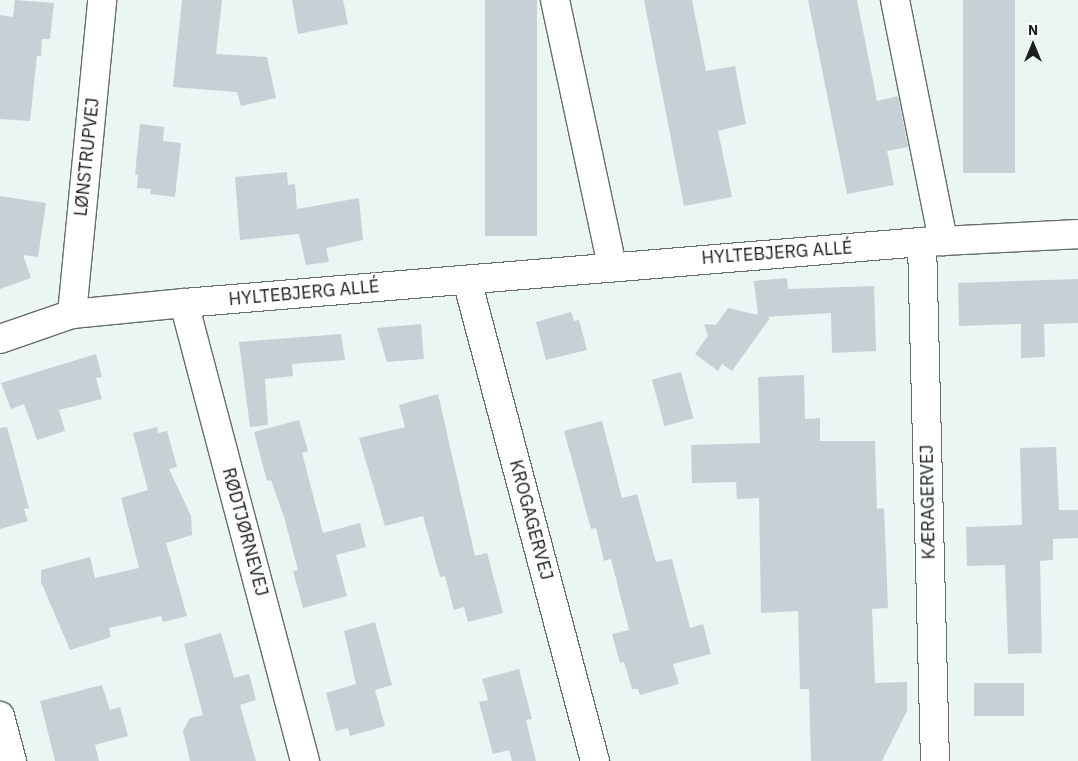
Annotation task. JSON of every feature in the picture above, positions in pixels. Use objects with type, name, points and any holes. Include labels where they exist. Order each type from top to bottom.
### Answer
[{"type":"street","name":"LØNSTRUPVEJ","points":[[72,314],[102,0]]},
{"type":"street","points":[[555,0],[612,266]]},
{"type":"street","points":[[895,0],[933,242]]},
{"type":"street","name":"HYLTEBJERG ALLÉ","points":[[0,339],[72,314],[184,303],[612,266],[933,242],[1078,234]]},
{"type":"street","name":"KÆRAGERVEJ","points":[[933,242],[934,761]]},
{"type":"street","name":"KROGAGERVEJ","points":[[467,280],[595,761]]},
{"type":"street","name":"RØDTJØRNEVEJ","points":[[184,303],[305,761]]},
{"type":"street","points":[[0,716],[12,761]]},
{"type":"building","points":[[15,0],[54,3],[50,39],[42,39],[41,56],[37,56],[30,121],[0,119],[0,15],[13,17]]},
{"type":"building","points":[[182,0],[222,0],[216,54],[267,57],[276,98],[241,106],[237,92],[173,87]]},
{"type":"building","points":[[292,0],[343,0],[348,24],[298,34]]},
{"type":"building","points":[[485,0],[537,0],[537,236],[485,236]]},
{"type":"building","points":[[644,0],[692,0],[706,71],[735,66],[746,124],[718,131],[732,197],[684,206]]},
{"type":"building","points":[[808,0],[857,0],[877,101],[898,96],[908,147],[887,151],[894,185],[847,194]]},
{"type":"building","points":[[963,0],[1015,0],[1015,173],[963,173]]},
{"type":"building","points":[[140,124],[164,127],[163,141],[181,143],[175,197],[150,194],[151,189],[137,188],[138,175],[135,175]]},
{"type":"building","points":[[287,172],[288,185],[295,184],[297,209],[359,198],[363,240],[326,248],[329,262],[306,265],[299,234],[240,240],[235,177]]},
{"type":"building","points":[[0,196],[46,203],[38,257],[23,255],[31,278],[0,289]]},
{"type":"building","points":[[787,278],[788,289],[874,286],[876,351],[832,353],[831,313],[766,317],[770,318],[732,371],[722,364],[718,371],[695,354],[708,336],[704,324],[716,325],[728,308],[758,315],[754,281]]},
{"type":"building","points":[[1078,279],[1078,323],[1044,324],[1045,357],[1021,358],[1021,324],[959,326],[958,283]]},
{"type":"building","points":[[571,312],[574,321],[579,320],[587,350],[546,360],[536,322]]},
{"type":"building","points":[[421,324],[424,359],[387,362],[377,328]]},
{"type":"building","points":[[341,334],[345,360],[292,364],[293,376],[265,379],[268,425],[250,427],[239,342]]},
{"type":"building","points":[[96,354],[102,377],[96,378],[102,399],[59,410],[65,431],[37,440],[24,404],[11,409],[1,383]]},
{"type":"building","points":[[681,372],[693,418],[664,426],[652,380]]},
{"type":"building","points":[[804,375],[805,419],[820,418],[820,441],[875,441],[877,509],[884,508],[888,608],[872,609],[875,683],[907,682],[907,711],[882,761],[811,761],[809,689],[800,689],[798,611],[761,613],[759,498],[737,499],[736,482],[692,483],[691,445],[760,443],[758,377]]},
{"type":"building","points":[[438,394],[475,556],[487,553],[503,613],[468,622],[464,607],[454,610],[445,576],[440,577],[423,516],[385,526],[359,438],[405,427],[399,405]]},
{"type":"building","points":[[299,420],[308,451],[302,453],[323,533],[360,523],[366,547],[336,555],[347,596],[303,608],[293,571],[298,570],[284,517],[271,480],[267,481],[254,432]]},
{"type":"building","points":[[602,421],[622,498],[637,494],[656,562],[672,559],[690,628],[703,624],[711,654],[673,664],[679,684],[640,695],[638,689],[632,689],[624,662],[620,663],[612,634],[629,630],[611,559],[604,561],[596,528],[591,529],[564,431]]},
{"type":"building","points":[[7,427],[29,508],[24,509],[28,521],[0,529],[0,428]]},
{"type":"building","points":[[157,427],[158,433],[167,431],[177,467],[169,469],[191,516],[192,535],[166,543],[187,616],[163,622],[161,616],[109,628],[111,637],[70,650],[41,582],[41,570],[90,557],[95,578],[139,568],[121,498],[148,490],[133,433]]},
{"type":"building","points":[[1056,447],[1059,510],[1078,510],[1078,538],[1053,539],[1053,560],[1040,561],[1042,653],[1008,654],[1005,565],[967,566],[966,527],[1022,525],[1020,448]]},
{"type":"building","points":[[375,622],[392,685],[375,690],[385,726],[350,736],[348,728],[336,731],[326,693],[356,684],[344,631]]},
{"type":"building","points":[[221,633],[234,678],[249,674],[256,700],[240,705],[256,761],[190,761],[183,731],[190,718],[203,715],[184,644]]},
{"type":"building","points":[[519,669],[532,719],[526,720],[536,761],[512,761],[509,750],[493,754],[479,702],[488,700],[482,679]]},
{"type":"building","points":[[974,683],[1024,683],[1024,716],[974,716]]},
{"type":"building","points":[[102,685],[110,710],[120,707],[128,736],[95,745],[99,761],[55,761],[40,701]]}]
